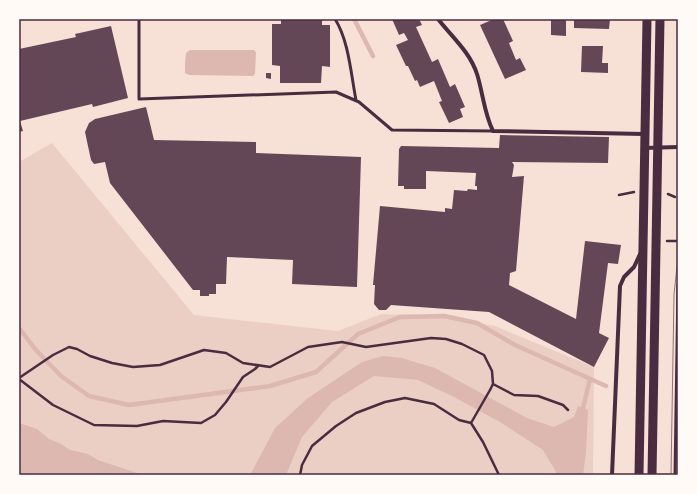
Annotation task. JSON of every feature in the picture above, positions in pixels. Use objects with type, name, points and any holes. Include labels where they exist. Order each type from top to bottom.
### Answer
[{"type":"main road","points":[[639,475],[647,19]]},
{"type":"main road","points":[[652,475],[660,19]]},
{"type":"street","points":[[438,19],[464,49],[477,74],[487,120],[493,131],[645,134]]},
{"type":"street","points":[[644,148],[678,148]]},
{"type":"street","points":[[612,475],[620,286],[624,277],[634,267],[643,247]]},
{"type":"lane","points":[[139,19],[140,99],[336,92],[359,102],[392,130],[493,131]]},
{"type":"lane","points":[[335,19],[339,24],[345,41],[356,100]]},
{"type":"lane","points":[[645,134],[659,134]]},
{"type":"lane","points":[[675,475],[678,285]]},
{"type":"path","points":[[258,365],[255,370],[243,377],[215,415],[201,422],[163,421],[137,426],[94,426],[52,405],[19,378],[69,347],[112,363],[133,367],[160,365],[204,350],[226,354],[243,363],[258,365],[270,367],[308,347],[342,342],[366,347],[431,338],[462,344],[484,355],[492,371],[492,384],[490,390],[471,423]]},
{"type":"path","points":[[492,384],[514,395],[538,396],[563,405],[568,410]]},
{"type":"path","points":[[300,475],[302,465],[312,446],[336,426],[356,413],[384,402],[405,398],[434,404],[459,420],[471,423],[499,475]]},
{"type":"shaded area","points":[[190,50],[254,50],[256,52],[255,74],[253,76],[189,75],[185,73],[185,64],[186,53]]},
{"type":"shaded area","points":[[52,143],[194,315],[338,331],[381,314],[441,316],[495,326],[594,367],[593,475],[19,475],[19,162]]},
{"type":"shaded area","points":[[383,356],[402,358],[435,368],[527,418],[554,427],[574,417],[578,406],[588,410],[586,452],[583,475],[556,475],[556,472],[543,450],[500,422],[454,397],[418,380],[374,376],[332,402],[302,437],[286,475],[250,475],[275,428],[308,398],[362,362]]},
{"type":"shaded area","points":[[19,423],[37,429],[49,439],[70,450],[88,454],[98,460],[143,475],[19,475]]},
{"type":"building","points":[[281,19],[322,19],[322,25],[330,25],[330,67],[322,66],[321,83],[280,83],[280,66],[272,65],[272,24],[281,24]]},
{"type":"building","points":[[392,19],[419,19],[422,25],[416,27],[432,62],[438,59],[450,87],[455,84],[465,107],[460,109],[463,117],[449,123],[439,102],[442,101],[434,81],[420,87],[417,80],[415,81],[396,45],[408,40],[404,33],[399,35]]},
{"type":"building","points":[[494,19],[503,19],[513,41],[509,43],[516,60],[520,58],[526,70],[505,79],[480,25]]},
{"type":"building","points":[[551,19],[566,20],[566,36],[551,35]]},
{"type":"building","points":[[574,19],[610,19],[609,29],[574,28]]},
{"type":"building","points":[[111,26],[128,98],[93,107],[92,104],[20,121],[23,131],[19,132],[19,49],[76,37],[75,34]]},
{"type":"building","points":[[582,46],[603,46],[602,63],[608,63],[608,73],[581,72]]},
{"type":"building","points":[[266,73],[271,73],[271,79],[266,78]]},
{"type":"building","points":[[146,107],[154,140],[256,142],[256,153],[361,157],[357,287],[292,284],[293,260],[227,257],[226,284],[216,284],[216,294],[200,296],[200,290],[193,290],[110,183],[105,162],[94,164],[91,160],[85,132],[89,123],[95,119]]},
{"type":"building","points":[[500,135],[609,137],[608,163],[512,162],[514,165],[512,177],[524,176],[516,271],[510,273],[509,285],[576,319],[585,241],[621,245],[618,264],[608,263],[599,333],[609,338],[594,367],[489,312],[391,305],[386,310],[379,310],[374,304],[375,285],[373,285],[380,206],[445,212],[445,208],[452,209],[454,190],[477,190],[477,186],[475,186],[476,173],[426,171],[426,189],[404,189],[404,186],[398,186],[399,149],[401,146],[499,148]]},
{"type":"waterway","points":[[354,19],[373,56]]},
{"type":"waterway","points":[[19,328],[35,349],[61,376],[89,396],[129,405],[270,386],[316,372],[358,334],[400,317],[444,316],[477,323],[515,345],[606,386]]},
{"type":"waterway","points":[[583,408],[590,379]]},
{"type":"tram line","points":[[671,475],[674,294],[678,258]]}]
